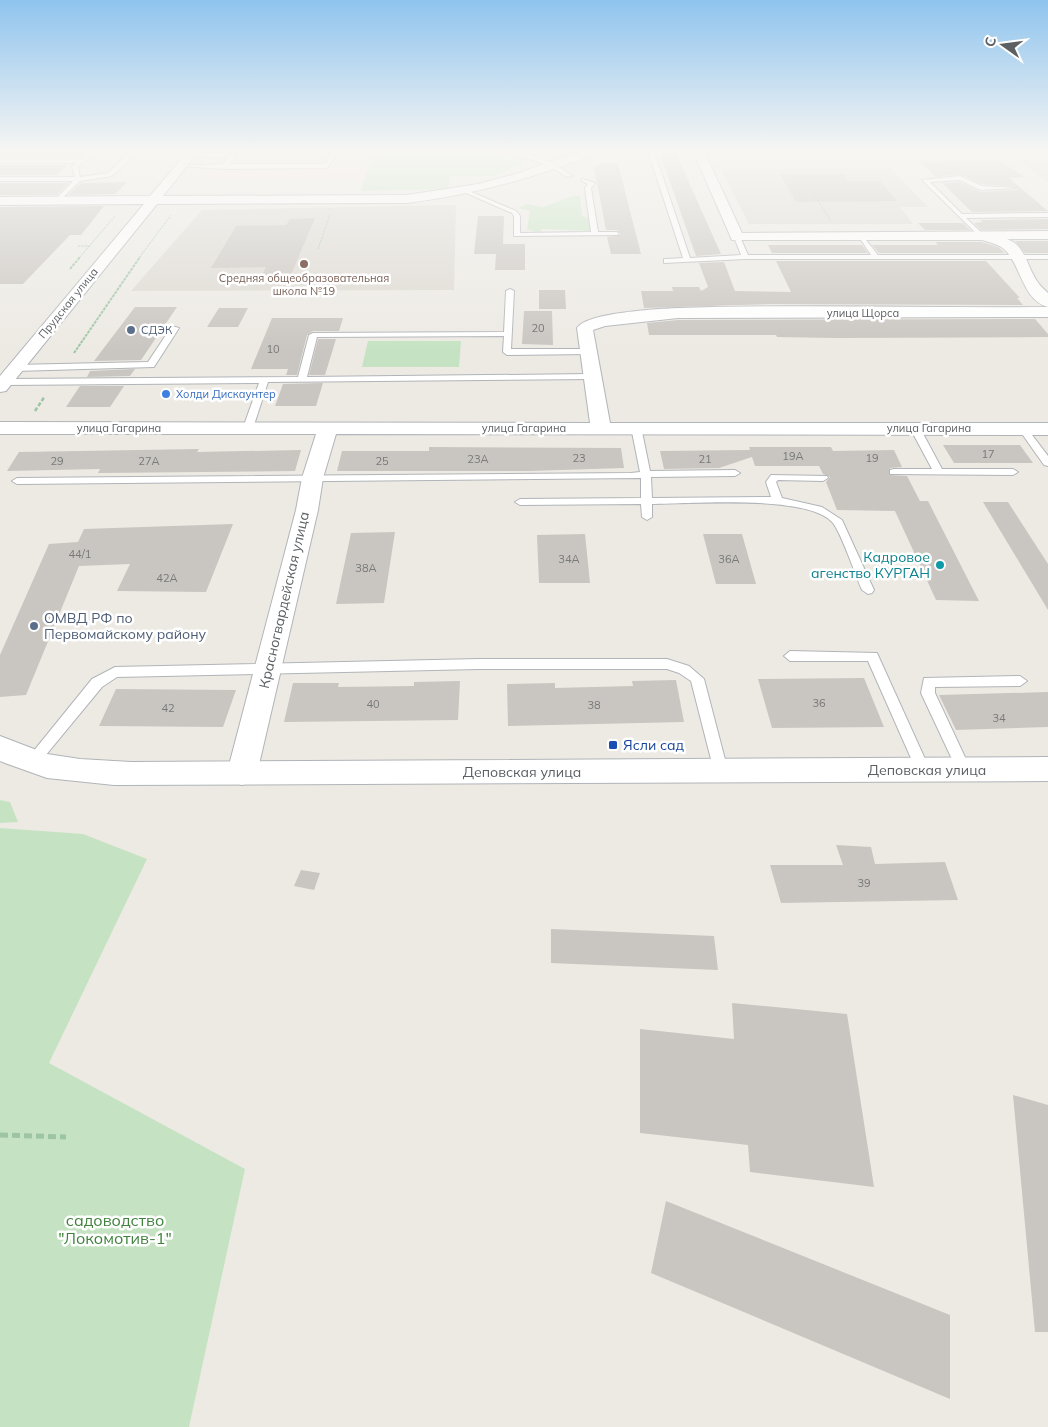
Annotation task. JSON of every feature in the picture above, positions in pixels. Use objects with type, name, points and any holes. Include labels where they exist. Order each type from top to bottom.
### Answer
[{"type":"street","name":"Прудская улица","points":[[2,385],[138,218]]},
{"type":"street","points":[[728,218],[737,237],[1048,235]]},
{"type":"street","points":[[982,236],[1007,244],[1019,257],[1030,283],[1048,302]]},
{"type":"street","name":"улица Щорса","points":[[587,352],[586,328],[602,322],[678,313],[1048,312]]},
{"type":"street","points":[[587,352],[601,428]]},
{"type":"street","name":"Красногвардейская улица","points":[[242,773],[307,510],[311,479],[320,460],[328,427]]},
{"type":"street","name":"улица Гагарина","points":[[0,428],[1048,429]]},
{"type":"street","name":"Деповская улица","points":[[0,747],[31,763],[84,772],[1048,769]]},
{"type":"lane","points":[[517,218],[516,235],[617,234]]},
{"type":"lane","points":[[593,218],[595,234]]},
{"type":"lane","points":[[673,218],[687,260]]},
{"type":"lane","points":[[962,218],[982,236]]},
{"type":"lane","points":[[862,236],[876,257]]},
{"type":"lane","points":[[737,237],[746,257]]},
{"type":"lane","points":[[667,261],[746,257],[1048,257]]},
{"type":"lane","points":[[510,292],[507,352],[587,352]]},
{"type":"lane","points":[[15,368],[151,365],[175,328]]},
{"type":"lane","points":[[302,378],[313,335],[508,334]]},
{"type":"lane","points":[[2,385],[302,378],[591,377]]},
{"type":"lane","points":[[248,428],[264,380]]},
{"type":"lane","points":[[636,428],[646,474],[647,517]]},
{"type":"lane","points":[[915,428],[938,472]]},
{"type":"lane","points":[[1023,429],[1048,463]]},
{"type":"lane","points":[[894,472],[1013,472]]},
{"type":"lane","points":[[17,481],[631,476],[646,474],[735,473]]},
{"type":"lane","points":[[778,500],[771,482],[775,478],[823,478]]},
{"type":"lane","points":[[520,502],[778,500],[806,505],[832,515],[838,522],[868,590]]},
{"type":"lane","points":[[790,656],[872,656],[923,770]]},
{"type":"lane","points":[[31,763],[97,683],[116,672],[479,664],[667,664],[684,669],[698,679],[721,771]]},
{"type":"lane","points":[[964,770],[928,693],[929,682],[1020,681]]},
{"type":"path","points":[[829,218],[842,237]]},
{"type":"path","points":[[0,1135],[66,1137]]},
{"type":"shaded area","name":"Средняя общеобразовательная школа №19","points":[[195,218],[456,218],[454,290],[131,291]]},
{"type":"shaded area","points":[[746,218],[908,218],[913,224],[749,224]]},
{"type":"green space","points":[[529,218],[588,218],[590,218],[591,231],[542,229],[539,233],[527,229]]},
{"type":"green space","points":[[368,341],[461,341],[459,367],[362,367]]},
{"type":"green space","points":[[0,800],[10,802],[18,822],[0,823]]},
{"type":"green space","name":"садоводство \"Локомотив-1\"","points":[[0,828],[83,834],[147,859],[49,1063],[245,1169],[189,1427],[0,1427]]},
{"type":"building","points":[[0,218],[95,218],[81,235],[70,235],[23,284],[0,284]]},
{"type":"building","points":[[315,218],[290,277],[261,277],[266,267],[211,268],[236,226],[286,225],[290,219]]},
{"type":"building","points":[[478,218],[504,218],[503,244],[525,244],[525,270],[495,270],[496,254],[474,254]]},
{"type":"building","points":[[604,218],[632,218],[641,254],[611,254],[607,237],[621,235],[617,230],[606,230]]},
{"type":"building","points":[[682,218],[705,218],[721,254],[696,256]]},
{"type":"building","points":[[1048,219],[1048,229],[981,230],[974,223],[983,222],[980,220]]},
{"type":"building","points":[[918,223],[963,223],[970,230],[925,230]]},
{"type":"building","points":[[1015,241],[1048,241],[1048,253],[1025,253]]},
{"type":"building","points":[[935,242],[982,242],[998,247],[1005,253],[879,253],[872,245],[938,245]]},
{"type":"building","points":[[768,245],[862,245],[868,253],[772,253]]},
{"type":"building","points":[[776,261],[986,261],[1020,298],[1017,298],[1023,305],[771,304],[644,308],[641,291],[673,291],[672,287],[699,287],[701,291],[708,287],[699,263],[724,262],[735,291],[791,292]]},
{"type":"building","points":[[539,290],[565,290],[566,309],[539,309]]},
{"type":"building","points":[[135,307],[177,307],[141,360],[94,361]]},
{"type":"building","points":[[219,308],[248,308],[238,327],[207,327]]},
{"type":"building","points":[[524,311],[552,311],[553,345],[522,344]]},
{"type":"building","points":[[272,318],[343,318],[339,331],[313,331],[307,335],[297,375],[286,375],[288,369],[251,369]]},
{"type":"building","points":[[1035,319],[1048,334],[1048,337],[835,338],[777,337],[776,335],[649,335],[647,323],[678,320]]},
{"type":"building","points":[[318,339],[336,339],[325,375],[309,375]]},
{"type":"building","points":[[135,369],[130,376],[87,377],[90,371]]},
{"type":"building","points":[[323,383],[316,406],[275,406],[283,384]]},
{"type":"building","points":[[80,386],[124,386],[110,407],[66,407]]},
{"type":"building","points":[[943,445],[1020,445],[1033,463],[954,463]]},
{"type":"building","points":[[429,447],[621,448],[624,468],[529,471],[337,471],[342,451],[429,451]]},
{"type":"building","points":[[749,447],[831,447],[833,451],[894,450],[902,467],[890,468],[889,475],[907,476],[920,501],[928,501],[979,601],[936,600],[895,511],[837,510],[826,482],[830,477],[823,474],[819,466],[755,466],[752,457],[719,468],[664,469],[660,451],[750,450]]},
{"type":"building","points":[[199,449],[197,452],[301,450],[295,471],[98,473],[100,469],[7,471],[19,452]]},
{"type":"building","points":[[983,502],[1008,502],[1048,564],[1048,610]]},
{"type":"building","points":[[233,524],[206,592],[117,591],[130,564],[79,566],[26,695],[0,697],[0,655],[49,544],[78,542],[84,529]]},
{"type":"building","points":[[395,532],[384,603],[336,604],[351,533]]},
{"type":"building","points":[[585,534],[590,583],[539,583],[537,535]]},
{"type":"building","points":[[703,534],[742,534],[756,584],[716,584]]},
{"type":"building","points":[[864,678],[884,727],[772,728],[758,679]]},
{"type":"building","points":[[676,680],[684,722],[508,726],[507,684],[555,683],[555,688],[633,686],[632,681]]},
{"type":"building","points":[[460,681],[458,720],[284,722],[293,683],[339,683],[338,687],[414,686],[414,682]]},
{"type":"building","points":[[116,689],[236,690],[223,727],[99,726]]},
{"type":"building","points":[[1048,692],[1048,727],[956,730],[939,695]]},
{"type":"building","points":[[836,845],[871,847],[875,864],[945,862],[958,900],[781,903],[770,865],[843,865]]},
{"type":"building","points":[[301,870],[320,873],[314,890],[294,886]]},
{"type":"building","points":[[551,929],[714,936],[718,970],[551,963]]},
{"type":"building","points":[[732,1003],[847,1014],[874,1187],[750,1172],[748,1145],[640,1133],[640,1029],[734,1039]]},
{"type":"building","points":[[1013,1095],[1048,1105],[1048,1332],[1035,1332]]},
{"type":"building","points":[[666,1201],[950,1315],[950,1399],[651,1273]]},
{"type":"place","name":"Средняя общеобразовательная школа №19","points":[[304,264]]},
{"type":"place","name":"СДЭК","points":[[131,330]]},
{"type":"place","name":"Холди Дискаунтер","points":[[166,394]]},
{"type":"place","name":"Кадровое агенство КУРГАН","points":[[940,565]]},
{"type":"place","name":"ОМВД РФ по Первомайскому району","points":[[34,626]]},
{"type":"place","name":"Ясли сад","points":[[613,745]]}]
